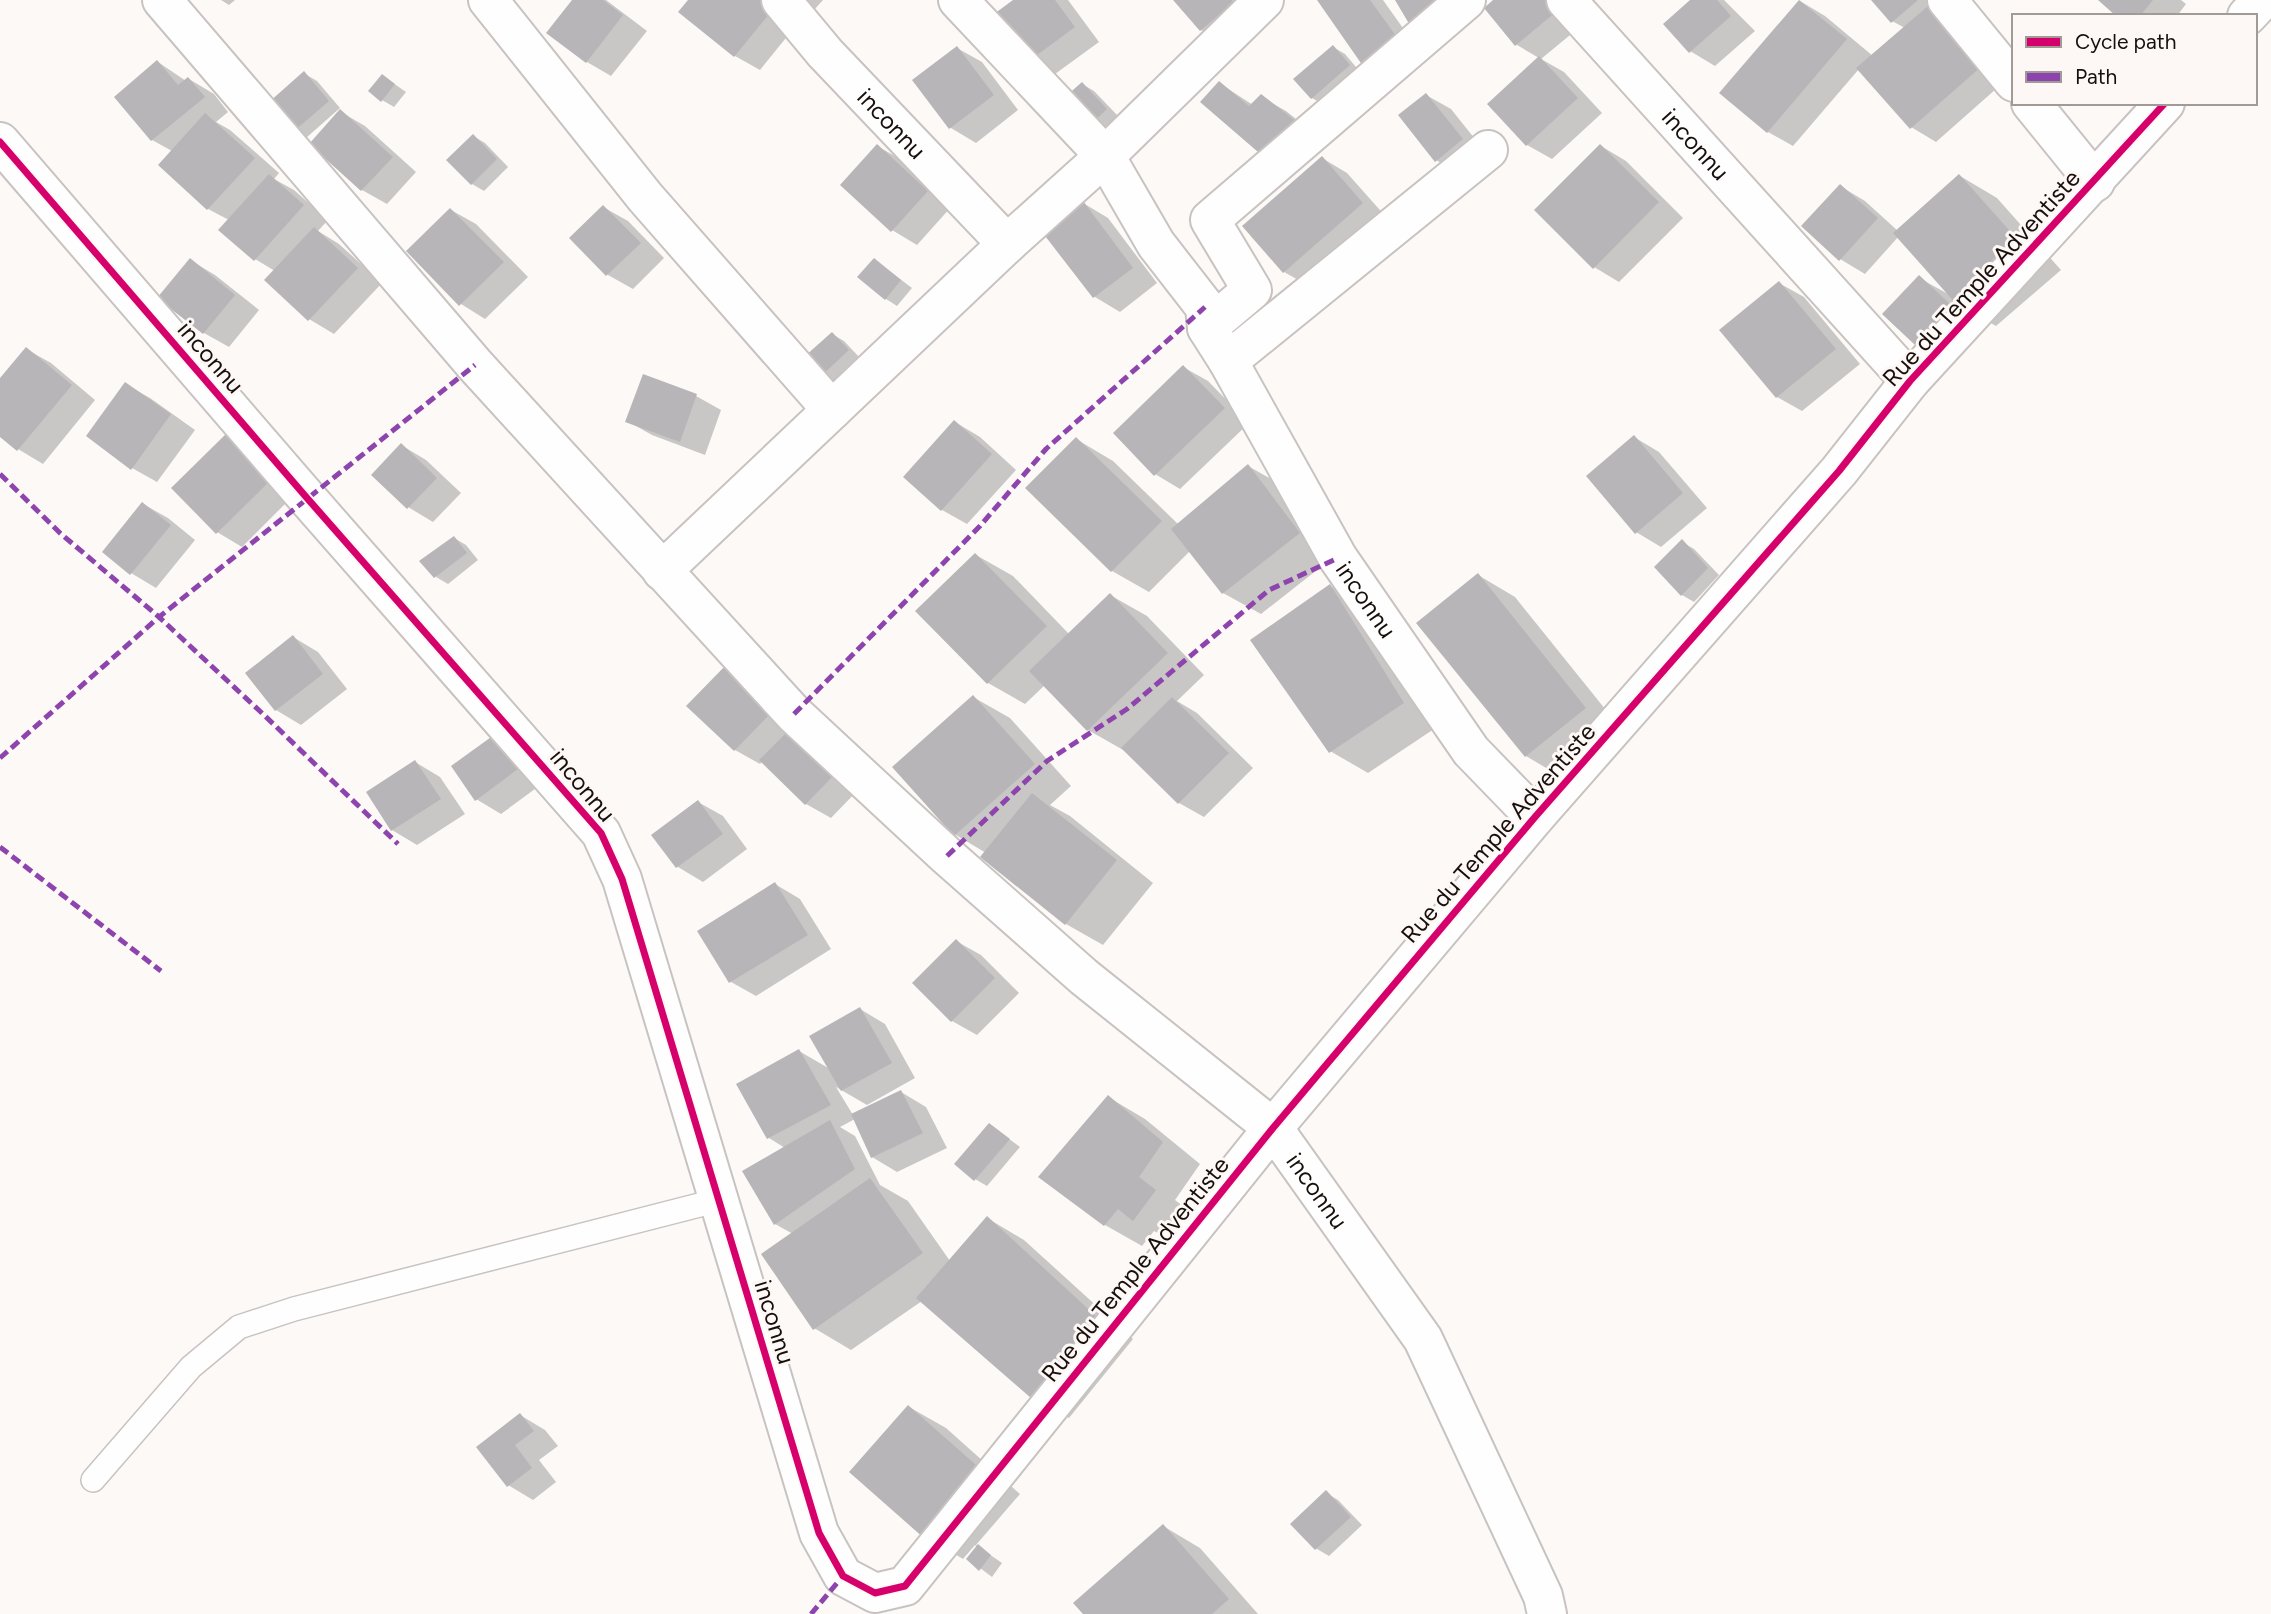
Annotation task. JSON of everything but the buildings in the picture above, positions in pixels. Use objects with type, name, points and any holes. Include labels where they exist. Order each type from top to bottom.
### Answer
[{"type":"street","name":"inconnu","points":[[162,0],[475,365],[794,714],[947,856],[1084,977],[1273,1128],[1423,1339],[1543,1596],[1548,1614]]},
{"type":"street","points":[[488,0],[645,197],[832,410]]},
{"type":"street","name":"inconnu","points":[[781,0],[825,53],[1007,244]]},
{"type":"street","name":"inconnu","points":[[958,0],[1105,156],[1156,244],[1205,307],[1207,327],[1338,558],[1471,751],[1535,817]]},
{"type":"street","points":[[1207,327],[1252,290],[1210,220],[1466,0]]},
{"type":"street","name":"inconnu","points":[[1566,0],[1910,381]]},
{"type":"street","points":[[1947,0],[2012,80]]},
{"type":"street","points":[[2248,14],[2262,0]]},
{"type":"street","points":[[662,571],[1007,244],[1105,156],[1260,1]]},
{"type":"street","points":[[2033,105],[2095,182]]},
{"type":"street","name":"Rue du Temple Adventiste","points":[[875,1593],[905,1586],[1273,1128],[1535,817],[1839,471],[1910,381],[2163,105]]},
{"type":"street","name":"inconnu","points":[[0,142],[601,833],[622,878],[819,1533],[843,1577],[875,1593]]},
{"type":"street","points":[[1228,361],[1488,150]]},
{"type":"lane","points":[[93,1480],[191,1367],[239,1327],[294,1309],[719,1200]]},
{"type":"marked path","points":[[794,714],[980,526],[1046,449],[1205,307]]},
{"type":"marked path","points":[[0,758],[159,617],[475,365]]},
{"type":"marked path","points":[[0,474],[60,533],[159,617],[398,844]]},
{"type":"marked path","points":[[947,856],[1047,761],[1127,709],[1269,590],[1338,558]]},
{"type":"marked path","points":[[0,847],[161,971]]},
{"type":"marked path","points":[[811,1614],[843,1576]]},
{"type":"cycle path","points":[[0,142],[601,833],[622,879],[819,1533],[843,1576],[875,1593],[905,1586],[1273,1128],[1535,817],[1839,471],[1910,381],[2163,105]]}]
